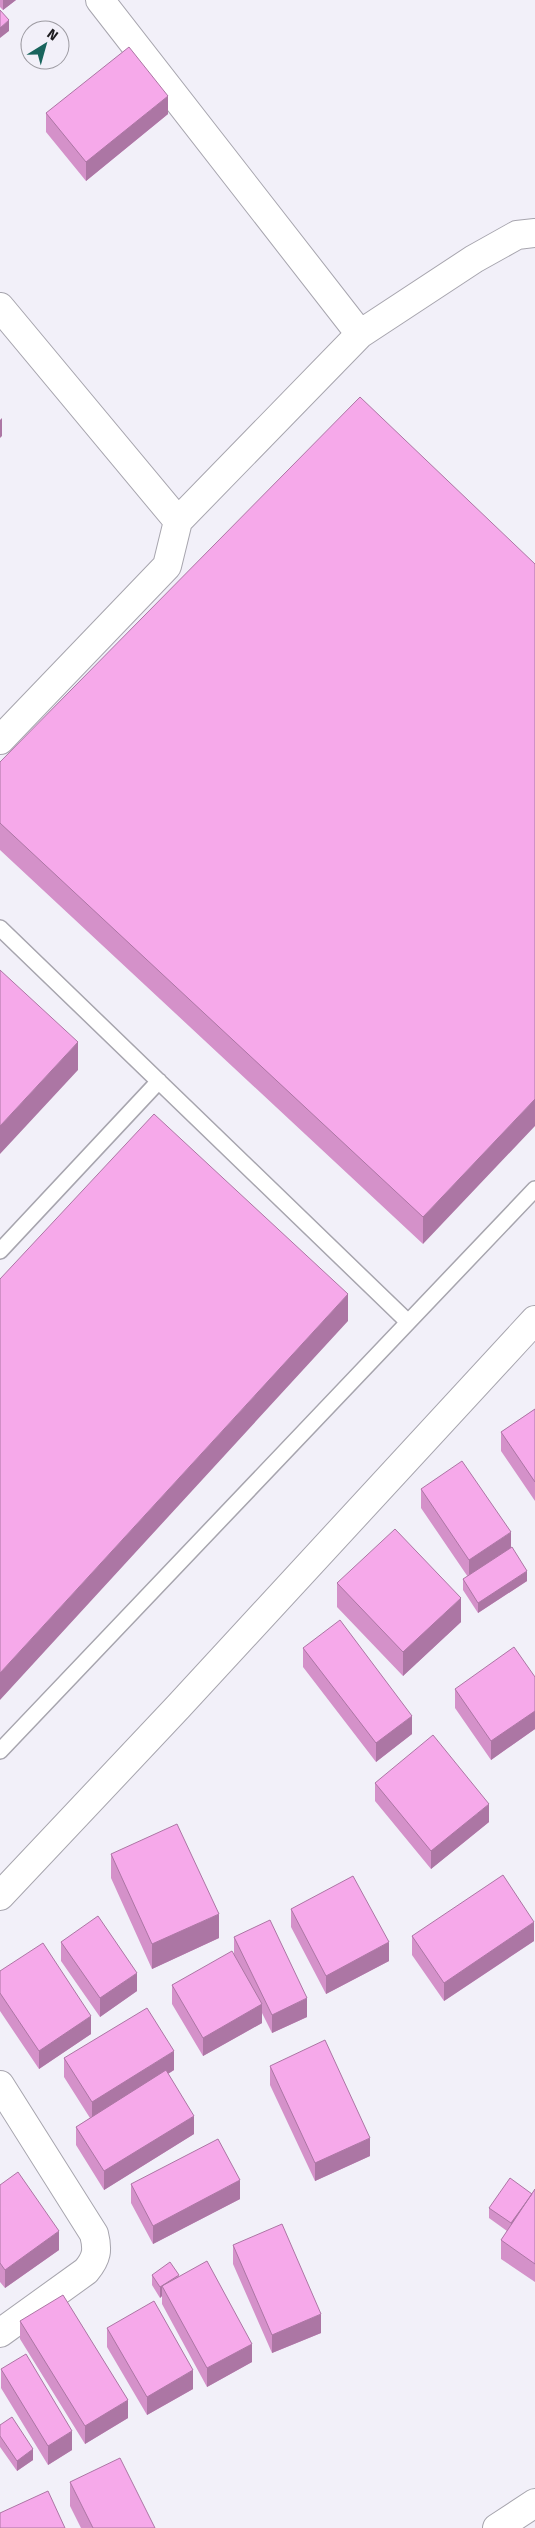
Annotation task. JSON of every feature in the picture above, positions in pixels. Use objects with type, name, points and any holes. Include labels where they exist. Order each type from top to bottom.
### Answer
[{"type":"street","points":[[100,0],[360,334]]},
{"type":"street","points":[[0,740],[167,566],[178,521],[360,334],[516,234],[535,233]]},
{"type":"street","points":[[0,306],[178,521]]},
{"type":"street","points":[[0,1896],[178,1707],[535,1320]]},
{"type":"street","points":[[0,2085],[94,2234],[97,2247],[95,2260],[86,2271],[0,2333]]},
{"type":"street","points":[[497,2528],[535,2503]]},
{"type":"lane","points":[[0,928],[408,1322]]},
{"type":"lane","points":[[0,1251],[159,1081]]},
{"type":"lane","points":[[0,1751],[535,1189]]},
{"type":"building","points":[[0,10],[9,20],[0,28]]},
{"type":"building","points":[[129,47],[168,96],[86,162],[46,113]]},
{"type":"building","points":[[360,397],[535,564],[535,1099],[423,1217],[0,823],[0,762]]},
{"type":"building","points":[[0,970],[78,1042],[0,1126]]},
{"type":"building","points":[[154,1114],[348,1294],[0,1673],[0,1279]]},
{"type":"building","points":[[535,1409],[535,1482],[501,1432]]},
{"type":"building","points":[[462,1461],[511,1532],[469,1560],[421,1489]]},
{"type":"building","points":[[395,1529],[461,1598],[403,1652],[337,1583]]},
{"type":"building","points":[[512,1547],[527,1571],[478,1603],[463,1579]]},
{"type":"building","points":[[340,1620],[412,1716],[376,1743],[303,1648]]},
{"type":"building","points":[[514,1647],[535,1677],[535,1711],[491,1741],[455,1689]]},
{"type":"building","points":[[433,1735],[489,1804],[431,1851],[375,1783]]},
{"type":"building","points":[[177,1824],[219,1914],[152,1944],[111,1854]]},
{"type":"building","points":[[503,1875],[534,1922],[444,1983],[412,1936]]},
{"type":"building","points":[[353,1876],[389,1942],[326,1976],[291,1909]]},
{"type":"building","points":[[98,1916],[137,1973],[100,1998],[61,1942]]},
{"type":"building","points":[[270,1920],[307,1998],[272,2015],[234,1937]]},
{"type":"building","points":[[43,1943],[91,2016],[39,2051],[0,1993],[0,1971]]},
{"type":"building","points":[[232,1951],[262,2004],[203,2038],[172,1985]]},
{"type":"building","points":[[147,2008],[174,2051],[92,2102],[64,2058]]},
{"type":"building","points":[[325,2040],[370,2138],[315,2163],[270,2066]]},
{"type":"building","points":[[166,2070],[194,2116],[104,2171],[76,2127]]},
{"type":"building","points":[[218,2139],[240,2180],[153,2226],[131,2184]]},
{"type":"building","points":[[18,2172],[59,2231],[5,2270],[0,2263],[0,2185]]},
{"type":"building","points":[[510,2178],[532,2194],[511,2223],[489,2208]]},
{"type":"building","points":[[535,2189],[535,2264],[501,2240]]},
{"type":"building","points":[[282,2224],[321,2314],[272,2335],[233,2245]]},
{"type":"building","points":[[207,2261],[252,2344],[207,2368],[162,2286]]},
{"type":"building","points":[[170,2262],[179,2275],[160,2287],[152,2275]]},
{"type":"building","points":[[63,2295],[128,2400],[85,2426],[20,2321]]},
{"type":"building","points":[[154,2301],[193,2370],[147,2397],[107,2328]]},
{"type":"building","points":[[26,2354],[72,2431],[48,2446],[1,2369]]},
{"type":"building","points":[[12,2417],[33,2449],[17,2461],[0,2436],[0,2425]]},
{"type":"building","points":[[120,2458],[155,2528],[93,2528],[70,2482]]},
{"type":"building","points":[[48,2491],[65,2528],[0,2528],[0,2513]]}]
